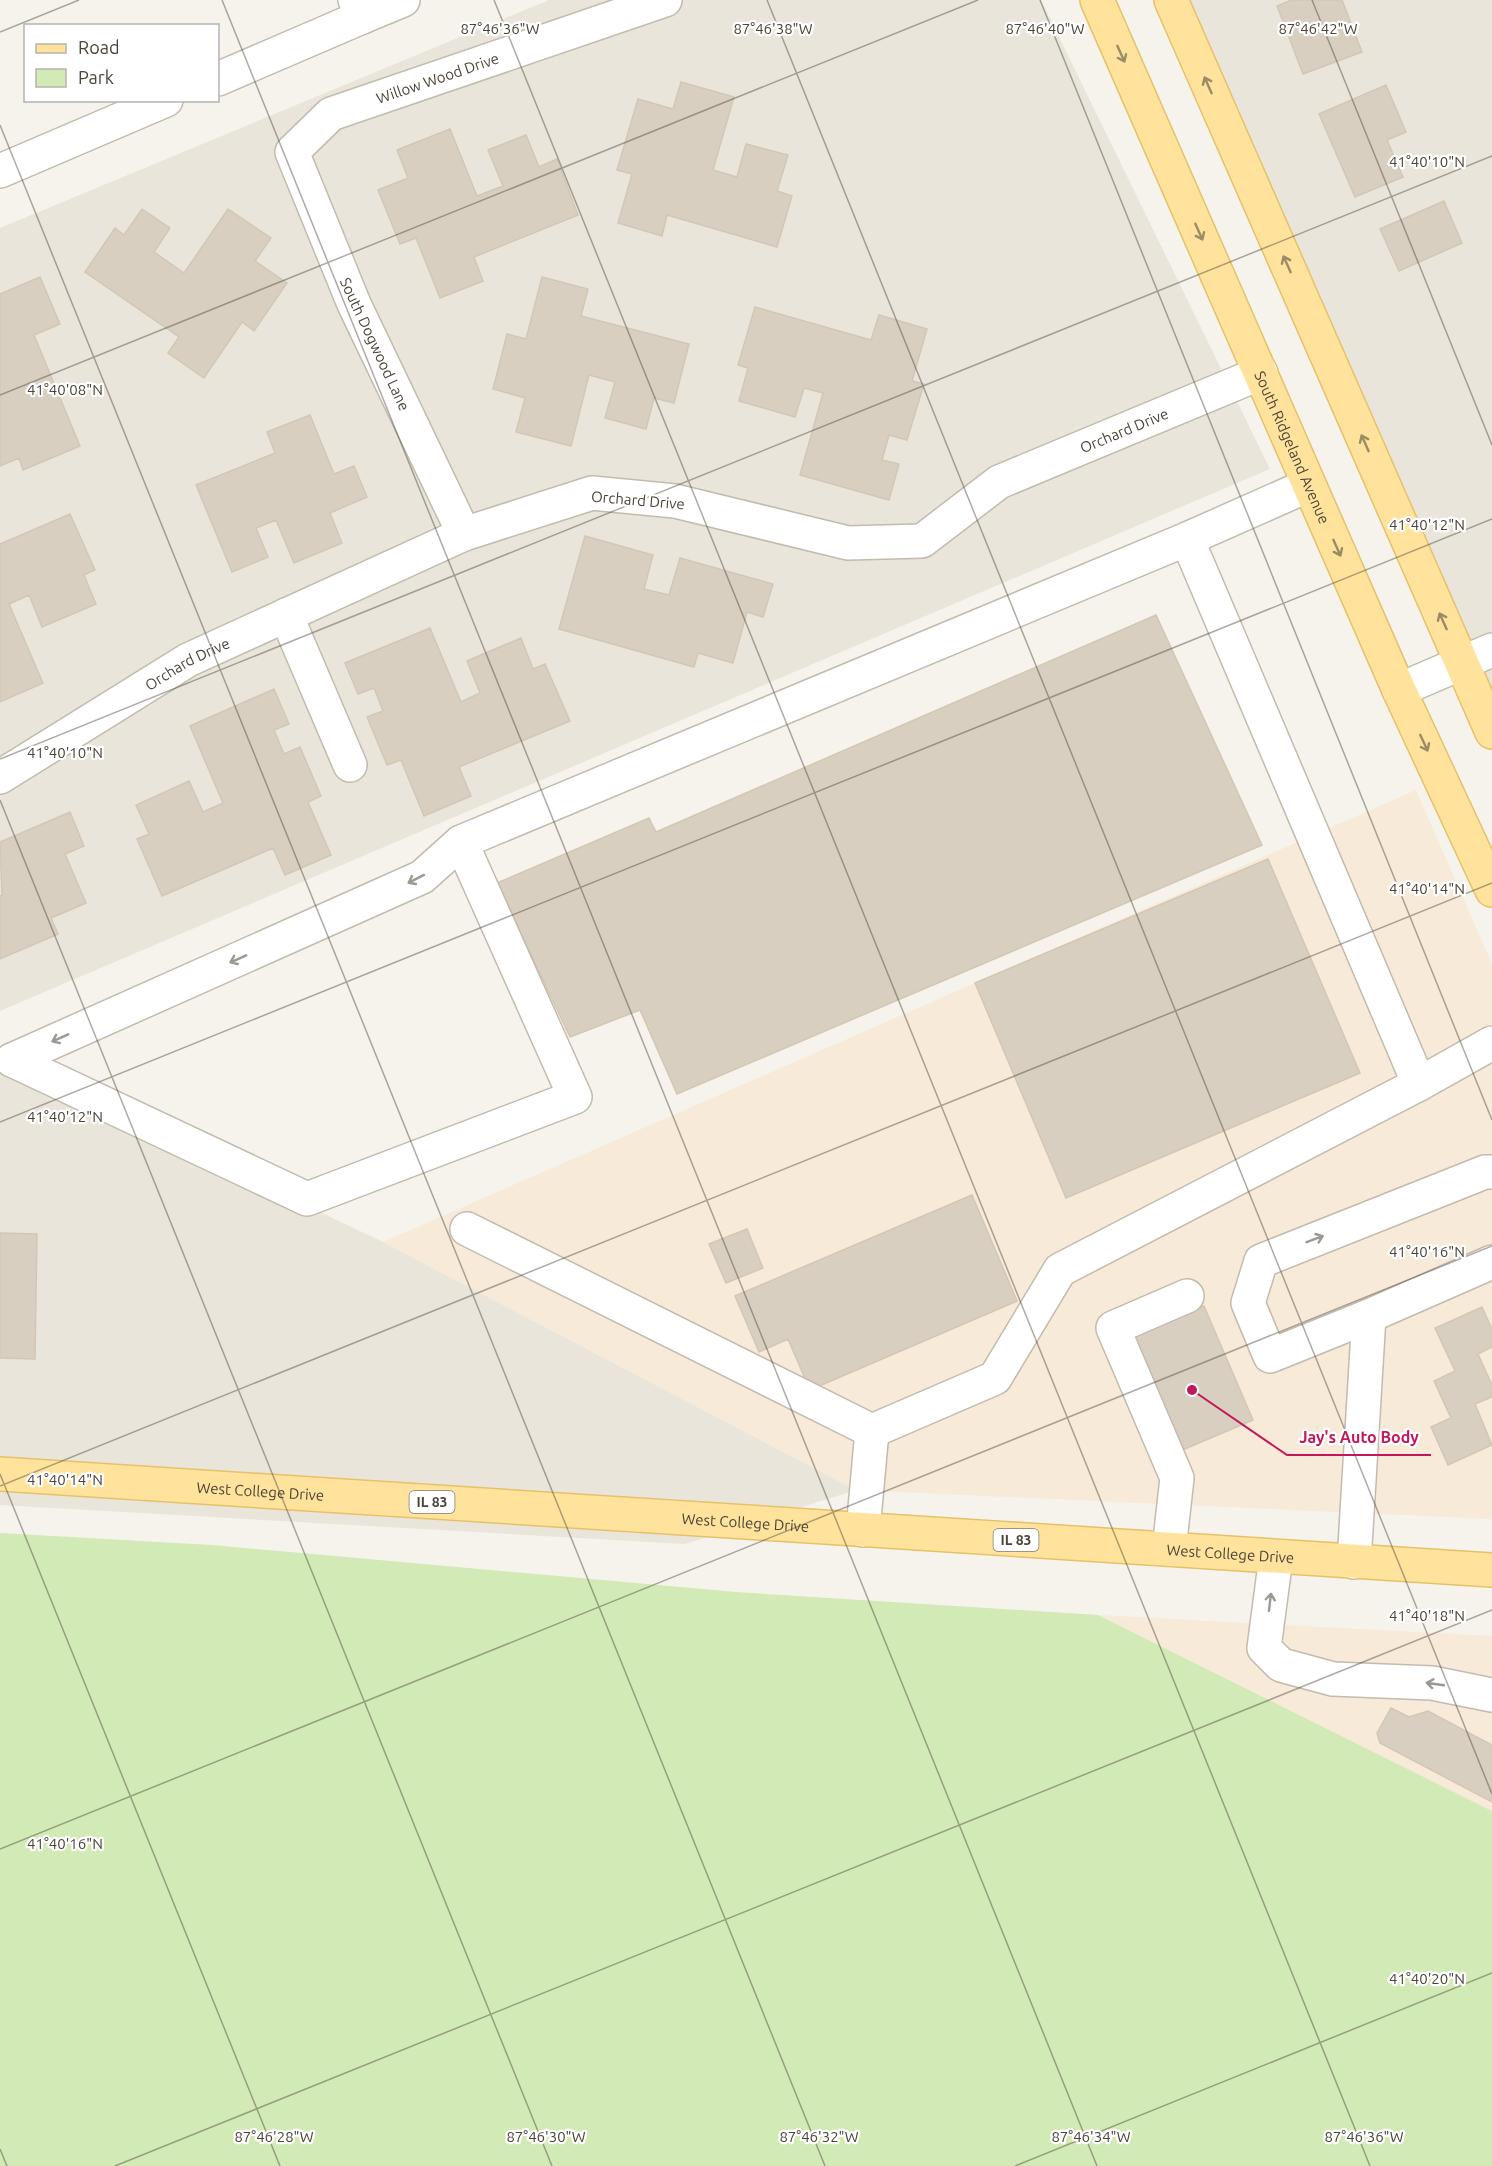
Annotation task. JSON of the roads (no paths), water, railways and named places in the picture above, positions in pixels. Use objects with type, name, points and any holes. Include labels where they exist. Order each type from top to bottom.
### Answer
[{"type":"main road","name":"South Ridgeland Avenue","points":[[1097,0],[1399,690],[1492,890]]},
{"type":"main road","points":[[1171,0],[1492,732]]},
{"type":"main road","name":"West College Drive","points":[[0,1474],[1492,1570]]},
{"type":"street","points":[[219,78],[359,8],[403,0]]},
{"type":"street","name":"Willow Wood Drive","points":[[292,152],[331,114],[665,0]]},
{"type":"street","points":[[0,171],[161,102]]},
{"type":"street","name":"South Dogwood Lane","points":[[292,152],[354,304],[464,534]]},
{"type":"street","name":"Orchard Drive","points":[[0,777],[188,660],[464,534],[592,493],[675,501],[848,543],[921,541],[999,482],[1261,373]]},
{"type":"street","points":[[460,842],[574,1097],[308,1199],[12,1060],[422,877],[460,842],[1187,539],[1310,484]]},
{"type":"street","points":[[1187,539],[1419,1084]]},
{"type":"street","points":[[286,615],[350,765]]},
{"type":"street","points":[[1399,690],[1492,650]]},
{"type":"street","points":[[467,1229],[872,1431],[995,1378],[1060,1270],[1419,1084],[1492,1043]]},
{"type":"street","points":[[1492,1172],[1485,1172],[1261,1261],[1248,1303],[1270,1356],[1492,1262]]},
{"type":"street","points":[[1169,1549],[1177,1478],[1113,1328],[1187,1296]]},
{"type":"street","points":[[1354,1562],[1369,1316]]},
{"type":"street","points":[[863,1530],[872,1431]]},
{"type":"street","points":[[1276,1557],[1264,1648],[1281,1665],[1333,1679],[1432,1683],[1492,1695]]},
{"type":"place","name":"Jay's Auto Body","points":[[1192,1390]]}]
